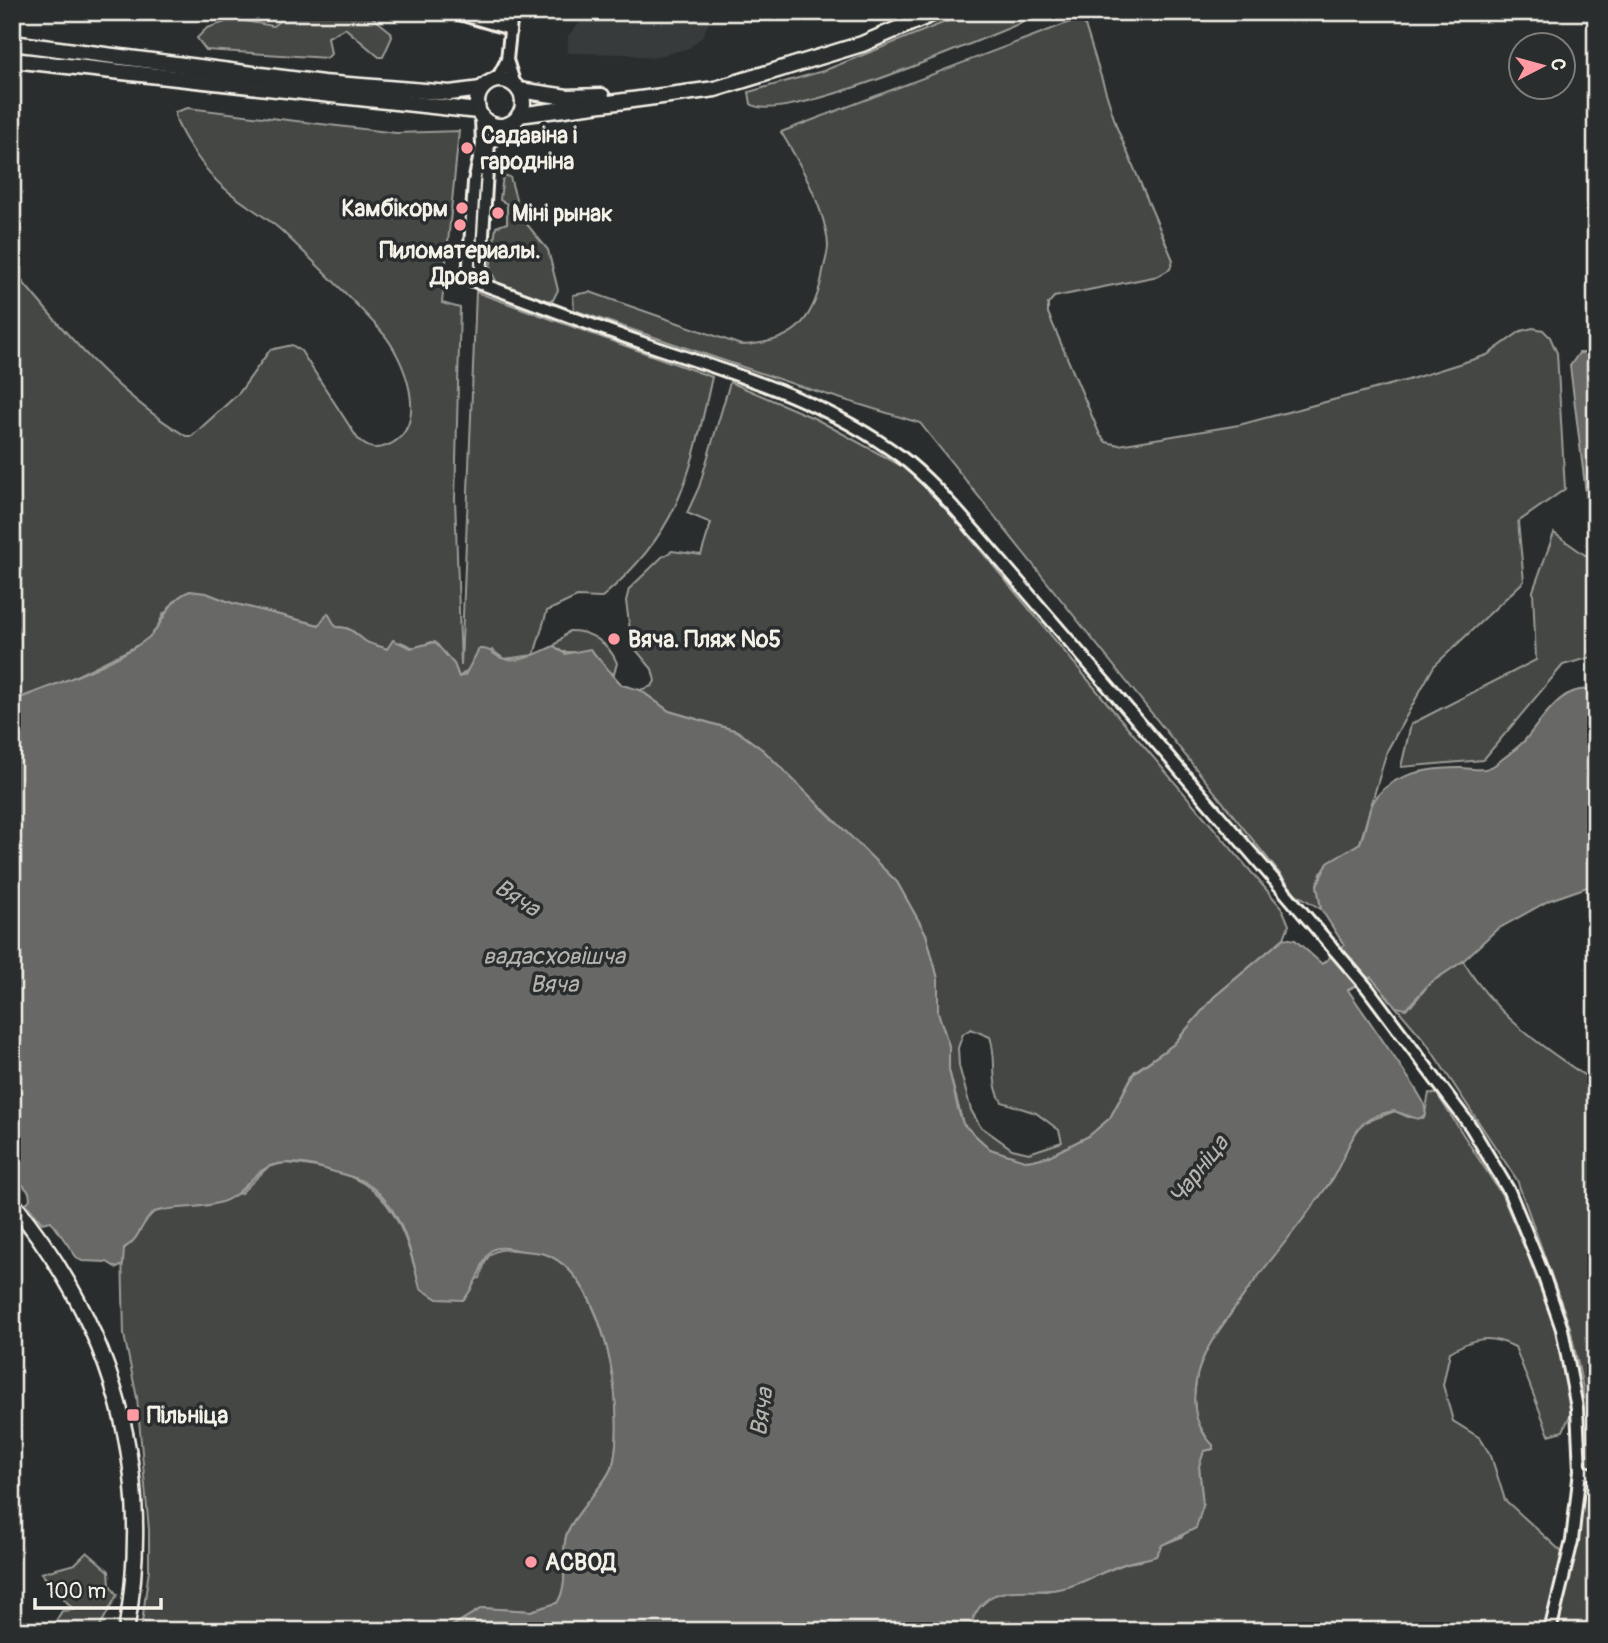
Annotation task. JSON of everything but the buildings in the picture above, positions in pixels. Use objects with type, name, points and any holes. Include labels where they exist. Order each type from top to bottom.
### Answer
[{"type":"main road","points":[[484,86],[477,100],[480,113],[491,124],[686,95],[862,44],[937,12]]},
{"type":"main road","points":[[12,43],[323,83],[450,93],[501,80],[517,88],[567,97],[600,96],[739,80]]},
{"type":"main road","points":[[16,62],[480,113]]},
{"type":"main road","points":[[515,119],[522,98],[517,88]]},
{"type":"main road","points":[[12,1202],[55,1259],[85,1312],[119,1401],[134,1487],[137,1542],[126,1631]]},
{"type":"street","points":[[453,12],[510,30]]},
{"type":"street","points":[[512,12],[508,60],[517,88]]},
{"type":"street","points":[[484,86],[499,75],[508,60]]},
{"type":"street","points":[[480,113],[482,145],[474,182],[468,279],[643,343],[776,387],[820,407],[901,457],[929,482],[979,536],[1329,943],[1368,989],[1471,1127],[1513,1201],[1542,1271],[1570,1361],[1577,1408],[1580,1470],[1570,1560],[1550,1631]]},
{"type":"street","points":[[480,284],[489,145],[515,119]]},
{"type":"street","points":[[1580,1470],[1596,1476]]},
{"type":"shaded area","points":[[284,12],[366,12],[391,32],[392,37],[383,57],[379,57],[345,28],[328,37],[331,54],[327,58],[206,50],[197,38],[207,28],[234,19],[273,26],[282,19]]},
{"type":"shaded area","points":[[589,12],[713,12],[703,36],[689,48],[652,58],[626,54],[568,53],[568,36]]},
{"type":"shaded area","points":[[970,12],[1047,12],[943,55],[847,90],[770,108],[751,104],[749,92],[823,71]]},
{"type":"shaded area","points":[[1078,19],[1084,22],[1117,128],[1173,260],[1170,269],[1158,276],[1054,297],[1048,304],[1048,313],[1100,435],[1106,442],[1119,445],[1239,425],[1408,380],[1487,355],[1521,331],[1533,328],[1543,330],[1550,337],[1557,353],[1565,489],[1518,522],[1524,581],[1434,666],[1387,751],[1360,843],[1321,873],[1317,884],[1321,909],[1296,894],[920,423],[796,385],[574,310],[573,295],[590,292],[741,345],[786,335],[805,319],[812,308],[818,294],[828,245],[817,202],[781,132]]},
{"type":"shaded area","points":[[188,108],[396,133],[459,131],[442,303],[460,308],[455,499],[461,666],[476,292],[712,377],[689,472],[666,524],[628,573],[601,598],[577,597],[547,611],[534,655],[504,659],[492,650],[459,677],[454,664],[432,642],[414,648],[401,642],[387,649],[367,642],[349,629],[335,627],[326,615],[319,625],[232,603],[206,593],[164,613],[154,634],[143,643],[70,679],[12,701],[12,269],[92,360],[136,401],[186,436],[192,436],[239,393],[270,350],[292,345],[301,351],[358,439],[364,444],[374,448],[386,446],[400,437],[408,424],[410,391],[390,342],[357,305],[283,232],[230,193],[210,173],[186,140],[176,120],[175,112]]},
{"type":"shaded area","points":[[503,175],[510,177],[521,217],[548,250],[558,290],[553,300],[543,301],[499,287],[490,269],[496,227],[507,223],[507,204],[500,200]]},
{"type":"shaded area","points":[[730,382],[816,419],[918,475],[1282,908],[1289,925],[1284,938],[1214,997],[1174,1044],[1134,1072],[1110,1118],[1089,1136],[1047,1157],[1028,1161],[990,1149],[963,1124],[949,1070],[949,1046],[938,1012],[938,979],[926,934],[897,882],[763,750],[737,731],[669,711],[640,690],[652,686],[655,681],[652,669],[632,645],[626,601],[629,589],[662,557],[672,551],[701,555],[711,523],[687,513],[699,487]],"holes":[[[971,1029],[990,1037],[996,1086],[1002,1102],[1036,1113],[1059,1130],[1062,1142],[1029,1153],[1012,1149],[980,1126],[971,1110],[959,1066],[958,1048],[963,1034]]]},
{"type":"shaded area","points":[[1554,533],[1585,555],[1596,554],[1596,656],[1563,665],[1483,760],[1401,767],[1411,724],[1536,660],[1533,591]]},
{"type":"shaded area","points":[[569,631],[591,635],[604,644],[617,663],[614,674],[606,670],[593,652],[561,652],[554,646]]},
{"type":"shaded area","points":[[1463,961],[1490,998],[1522,1030],[1596,1083],[1596,1631],[1547,1631],[1550,1612],[1545,1631],[969,1631],[974,1612],[992,1596],[1014,1589],[1046,1591],[1067,1587],[1127,1563],[1141,1561],[1161,1545],[1182,1537],[1203,1506],[1199,1466],[1204,1451],[1213,1449],[1196,1419],[1194,1397],[1197,1374],[1208,1346],[1266,1264],[1332,1180],[1348,1142],[1363,1123],[1395,1111],[1408,1117],[1424,1118],[1429,1093],[1437,1094],[1502,1195],[1555,1329],[1568,1379],[1571,1413],[1563,1431],[1549,1435],[1515,1347],[1497,1340],[1481,1339],[1466,1343],[1450,1352],[1443,1385],[1453,1421],[1480,1438],[1491,1456],[1505,1500],[1563,1553],[1583,1452],[1584,1430],[1583,1388],[1570,1327],[1517,1180],[1425,1041],[1396,1007],[1411,1006],[1430,983]]},
{"type":"shaded area","points":[[284,1163],[342,1173],[379,1196],[392,1212],[403,1233],[420,1288],[480,1278],[490,1255],[506,1249],[551,1256],[570,1271],[585,1292],[598,1318],[607,1348],[613,1379],[617,1437],[611,1468],[568,1531],[564,1547],[563,1586],[557,1603],[531,1611],[482,1608],[444,1631],[141,1631],[149,1569],[149,1530],[137,1398],[124,1335],[122,1251],[136,1237],[146,1218],[154,1212],[241,1193],[268,1167]]},
{"type":"shaded area","points":[[87,1552],[109,1571],[110,1585],[117,1595],[100,1626],[104,1631],[70,1631],[54,1624],[62,1611],[74,1610],[41,1573],[75,1564]]},
{"type":"water","points":[[1579,353],[1596,353],[1596,534],[1590,525],[1570,366]]},
{"type":"water","name":"вадасховішча Вяча","points":[[190,591],[206,593],[232,603],[319,625],[328,613],[336,627],[349,629],[367,642],[387,649],[393,640],[411,648],[435,642],[454,664],[459,677],[465,675],[479,649],[487,650],[501,658],[518,660],[554,646],[565,654],[590,649],[622,685],[640,690],[669,711],[737,731],[763,750],[897,882],[926,934],[938,979],[938,1013],[949,1046],[949,1070],[963,1124],[990,1149],[1028,1161],[1047,1157],[1089,1136],[1110,1118],[1134,1073],[1174,1044],[1214,997],[1284,938],[1295,940],[1322,964],[1344,945],[1321,909],[1317,885],[1328,862],[1360,843],[1369,812],[1383,790],[1406,776],[1419,772],[1492,767],[1522,743],[1555,704],[1573,692],[1584,690],[1596,691],[1596,884],[1550,900],[1496,930],[1463,961],[1430,983],[1406,1009],[1396,1007],[1371,977],[1348,990],[1414,1086],[1424,1103],[1426,1115],[1418,1119],[1394,1111],[1372,1118],[1361,1126],[1330,1182],[1213,1339],[1200,1366],[1194,1395],[1198,1422],[1213,1445],[1213,1449],[1204,1451],[1199,1466],[1203,1506],[1196,1528],[1162,1545],[1156,1556],[1117,1566],[1068,1587],[996,1594],[985,1601],[976,1613],[969,1631],[444,1631],[482,1608],[531,1611],[557,1603],[563,1586],[564,1547],[568,1531],[606,1477],[614,1460],[616,1409],[607,1347],[585,1291],[569,1270],[544,1254],[499,1248],[489,1253],[463,1300],[437,1299],[420,1288],[402,1229],[387,1202],[376,1191],[351,1177],[314,1166],[291,1163],[277,1164],[263,1170],[227,1200],[210,1205],[154,1212],[133,1241],[124,1248],[123,1265],[117,1268],[107,1262],[82,1261],[77,1258],[51,1221],[42,1223],[26,1204],[30,1199],[29,1192],[12,1173],[12,701],[80,675],[129,651],[151,635],[175,601]]},
{"type":"waterway","name":"Вяча","points":[[12,1231],[19,1225]]},
{"type":"place","name":"Садавіна і гародніна","points":[[467,148]]},
{"type":"place","name":"Камбікорм","points":[[462,208]]},
{"type":"place","name":"Міні рынак","points":[[498,213]]},
{"type":"place","name":"Пиломатериалы. Дрова","points":[[460,225]]},
{"type":"place","name":"Вяча. Пляж №5","points":[[614,639]]},
{"type":"place","name":"Пільніца","points":[[133,1415]]},
{"type":"place","name":"АСВОД","points":[[531,1562]]},
{"type":"water label","name":"Чарніца","points":[[1199,1170]]}]
